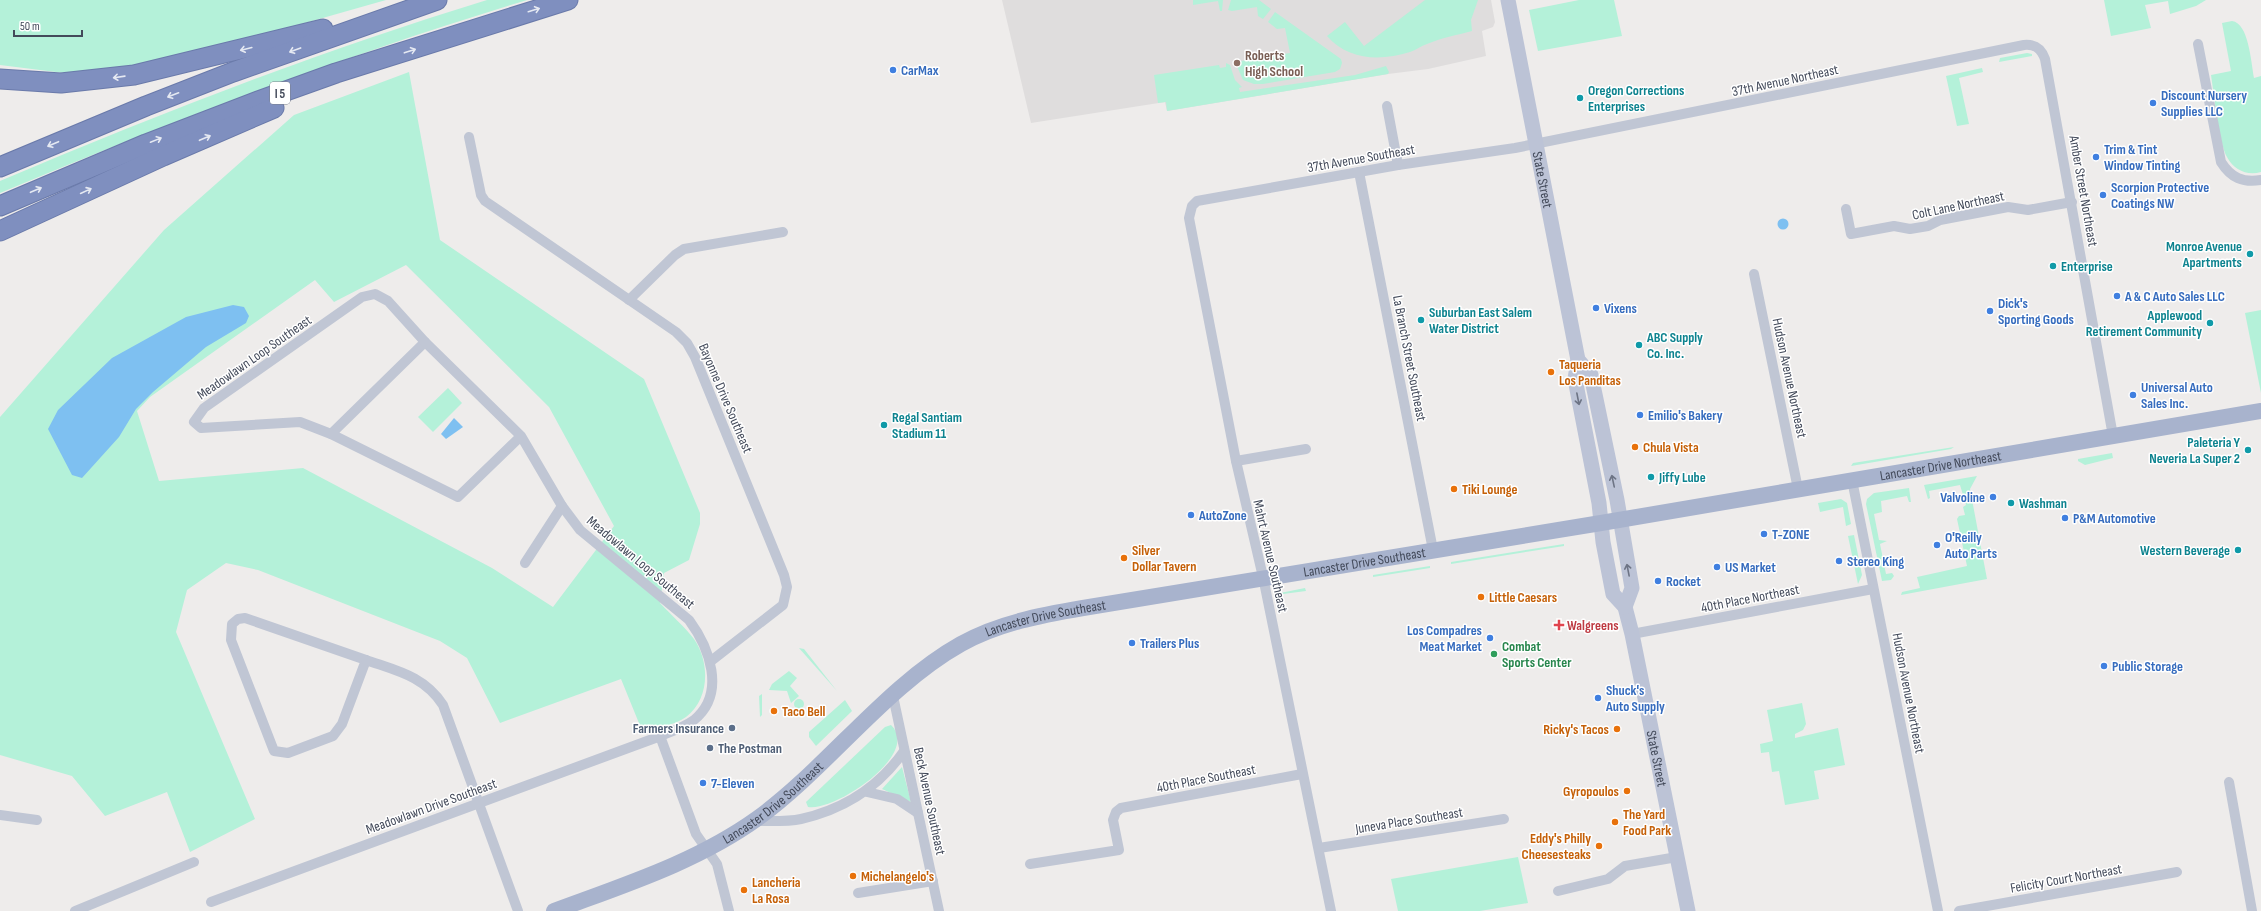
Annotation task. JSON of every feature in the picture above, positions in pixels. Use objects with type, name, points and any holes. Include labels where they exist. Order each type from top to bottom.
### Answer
[{"type":"highway","points":[[0,79],[61,83],[134,75],[188,64],[432,0]]},
{"type":"highway","points":[[0,167],[146,106],[226,75],[437,0]]},
{"type":"highway","name":"I 5","points":[[0,206],[194,125],[336,73],[384,60],[568,0]]},
{"type":"highway","name":"I 5","points":[[0,231],[163,156],[340,82],[384,60]]},
{"type":"main road","name":"State Street","points":[[1508,0],[1578,360],[1574,379],[1599,503],[1600,523],[1613,594],[1625,607],[1632,634],[1688,911]]},
{"type":"main road","name":"State Street","points":[[1578,360],[1591,375],[1632,588],[1625,607]]},
{"type":"main road","name":"Lancaster Drive Northeast","points":[[1619,520],[2261,411]]},
{"type":"main road","name":"Lancaster Drive Southeast","points":[[554,911],[656,873],[706,850],[753,822],[798,785],[893,696],[943,655],[962,643],[996,628],[1063,611],[1263,577],[1619,520]]},
{"type":"street","points":[[2198,44],[2221,162],[2226,170],[2237,179],[2249,181],[2261,180]]},
{"type":"street","name":"37th Avenue Northeast","points":[[1537,144],[2024,45],[2038,47]]},
{"type":"street","name":"Amber Street Northeast","points":[[2038,47],[2045,59],[2114,436]]},
{"type":"street","points":[[1387,106],[1398,165]]},
{"type":"street","name":"Bayonne Drive Southeast","points":[[469,137],[481,195],[485,201],[676,332],[687,344],[695,357],[785,581],[786,596],[783,605],[711,661]]},
{"type":"street","name":"37th Avenue Southeast","points":[[1192,206],[1202,200],[1398,165],[1537,144]]},
{"type":"street","name":"La Branch Street Southeast","points":[[1359,172],[1433,550]]},
{"type":"street","name":"Colt Lane Northeast","points":[[1846,209],[1851,234],[1894,226],[1910,229],[1928,226],[1940,220],[2008,207],[2028,210],[2072,202]]},
{"type":"street","name":"Mahrt Avenue Southeast","points":[[1192,206],[1189,218],[1236,461],[1263,577],[1331,911]]},
{"type":"street","points":[[629,300],[675,254],[684,249],[783,232]]},
{"type":"street","name":"Hudson Avenue Northeast","points":[[1754,274],[1798,489]]},
{"type":"street","name":"Meadowlawn Loop Southeast","points":[[522,436],[458,497],[331,434],[300,422],[201,428],[194,422],[204,408],[369,294],[375,294],[388,301],[425,342],[522,436],[562,506],[580,530],[673,605],[689,620],[698,631],[711,661]]},
{"type":"street","points":[[331,434],[425,342]]},
{"type":"street","points":[[1236,461],[1306,449]]},
{"type":"street","name":"Hudson Avenue Northeast","points":[[1852,480],[1938,911]]},
{"type":"street","points":[[525,563],[562,506]]},
{"type":"street","name":"40th Place Northeast","points":[[1632,634],[1874,589]]},
{"type":"street","points":[[366,660],[340,729],[333,736],[288,753],[280,753],[274,751],[265,731],[231,640],[232,624],[238,619],[245,618],[366,660],[419,679],[436,694],[442,705],[518,911]]},
{"type":"street","name":"Meadowlawn Drive Southeast","points":[[211,902],[660,736],[687,724],[703,710],[712,684],[711,661]]},
{"type":"street","name":"Beck Avenue Southeast","points":[[893,696],[939,911]]},
{"type":"street","points":[[660,736],[696,834],[717,864],[729,911]]},
{"type":"street","points":[[753,822],[801,819],[848,801],[867,792],[904,751]]},
{"type":"street","name":"40th Place Southeast","points":[[1030,864],[1118,850],[1114,820],[1116,812],[1121,808],[1302,774]]},
{"type":"street","points":[[2229,782],[2252,911]]},
{"type":"street","points":[[867,792],[896,798],[918,812]]},
{"type":"street","points":[[0,815],[37,820]]},
{"type":"street","name":"Juneva Place Southeast","points":[[1319,848],[1504,819]]},
{"type":"street","points":[[1558,891],[1608,880],[1625,866],[1677,857]]},
{"type":"street","points":[[75,911],[194,862]]},
{"type":"street","name":"Felicity Court Northeast","points":[[1959,911],[2177,872]]},
{"type":"street","points":[[858,893],[933,881]]},
{"type":"shaded area","name":"Roberts High School","points":[[1002,0],[1491,0],[1495,22],[1493,27],[1482,31],[1486,56],[1428,69],[1388,74],[1167,111],[1165,102],[1031,123]]},
{"type":"green space","points":[[0,0],[386,0],[235,43],[145,64],[102,71],[64,73],[0,65]]},
{"type":"green space","points":[[487,0],[527,0],[393,43],[195,114],[0,193],[0,181],[120,131],[241,84],[363,40]]},
{"type":"green space","points":[[1193,0],[1223,0],[1222,11],[1220,11],[1218,1],[1193,5]]},
{"type":"green space","points":[[1231,0],[1259,0],[1271,9],[1263,19],[1258,16],[1257,7],[1232,11],[1228,10]]},
{"type":"green space","points":[[1425,0],[1478,0],[1471,20],[1472,31],[1438,40],[1410,52],[1388,57],[1366,57],[1355,54],[1345,50],[1327,36],[1345,22],[1364,46]]},
{"type":"green space","points":[[1579,0],[1614,0],[1622,36],[1538,51],[1529,10]]},
{"type":"green space","points":[[2104,0],[2206,0],[2196,6],[2170,14],[2168,1],[2145,5],[2151,28],[2111,36]]},
{"type":"green space","points":[[1275,12],[1341,59],[1342,63],[1340,69],[1335,72],[1263,84],[1254,84],[1243,80],[1236,64],[1241,63],[1241,61],[1290,53],[1285,28],[1277,29],[1268,22]]},
{"type":"green space","points":[[2232,21],[2238,23],[2246,36],[2254,78],[2261,76],[2261,172],[2256,173],[2241,171],[2230,162],[2224,150],[2217,118],[2211,75],[2231,71],[2222,23]]},
{"type":"green space","points":[[2027,53],[2032,54],[2032,56],[1999,62],[2000,58]]},
{"type":"green space","points":[[1226,63],[1230,65],[1235,80],[1242,87],[1239,88],[1240,92],[1355,75],[1386,66],[1389,72],[1388,74],[1167,111],[1166,102],[1158,103],[1154,75],[1219,65],[1220,68],[1226,67]]},
{"type":"green space","points":[[1982,68],[1983,72],[1959,78],[1969,124],[1957,126],[1946,76]]},
{"type":"green space","points":[[409,72],[440,240],[644,379],[700,513],[700,524],[689,560],[664,573],[660,603],[694,639],[703,658],[705,680],[700,700],[686,717],[682,720],[643,733],[621,679],[500,723],[467,658],[440,641],[258,570],[226,563],[187,590],[176,632],[255,819],[190,852],[167,792],[105,816],[72,776],[0,755],[0,417],[164,230],[294,115]],"holes":[[[406,265],[549,407],[614,526],[553,607],[492,568],[303,468],[159,481],[137,411],[150,397],[315,280],[334,302]]]},
{"type":"green space","points":[[2261,310],[2261,393],[2245,313]]},
{"type":"green space","points":[[448,388],[462,403],[433,432],[418,417]]},
{"type":"green space","points":[[1954,447],[1951,449],[1851,466],[1853,463]]},
{"type":"green space","points":[[2112,453],[2113,458],[2085,465],[2078,461],[2078,459]]},
{"type":"green space","points":[[1977,476],[1970,489],[1987,579],[1901,595],[1902,592],[1920,588],[1917,577],[1967,566],[1957,519],[1959,516],[1965,515],[1963,507],[1966,505],[1960,485],[1929,491],[1930,498],[1928,499],[1924,485]]},
{"type":"green space","points":[[1909,488],[1911,502],[1909,502],[1907,496],[1881,501],[1882,512],[1874,514],[1879,540],[1887,541],[1880,544],[1886,574],[1892,573],[1894,576],[1891,580],[1882,581],[1866,504],[1867,499],[1874,493]]},
{"type":"green space","points":[[1841,499],[1847,503],[1851,524],[1846,526],[1843,507],[1820,512],[1818,503]]},
{"type":"green space","points":[[1854,535],[1862,575],[1858,584],[1848,536]]},
{"type":"green space","points":[[1564,544],[1564,546],[1451,564],[1451,562]]},
{"type":"green space","points":[[1430,566],[1430,568],[1373,577],[1373,575]]},
{"type":"green space","points":[[1305,588],[1306,591],[1283,594],[1278,597],[1280,593]]},
{"type":"green space","points":[[799,648],[804,649],[837,691]]},
{"type":"green space","points":[[789,671],[797,678],[790,686],[799,696],[791,703],[787,691],[769,690],[772,684]]},
{"type":"green space","points":[[762,694],[762,715],[760,717],[759,696]]},
{"type":"green space","points":[[797,699],[801,699],[803,700],[803,708],[797,709],[794,706],[794,702]]},
{"type":"green space","points":[[845,700],[852,711],[816,746],[809,737],[809,732]]},
{"type":"green space","points":[[1802,703],[1806,724],[1803,730],[1795,734],[1795,738],[1838,728],[1845,765],[1814,771],[1819,799],[1785,805],[1779,771],[1772,772],[1769,752],[1761,753],[1760,744],[1773,741],[1767,710]]},
{"type":"green space","points":[[891,725],[897,737],[895,751],[885,765],[871,779],[854,791],[836,800],[820,806],[808,807],[806,802],[885,727]]},
{"type":"green space","points":[[902,767],[911,802],[882,789]]},
{"type":"green space","points":[[1518,857],[1528,903],[1480,911],[1398,911],[1391,879]]},
{"type":"water","points":[[1781,219],[1785,219],[1787,220],[1787,228],[1781,229],[1778,226],[1778,222]]},
{"type":"water","points":[[233,305],[244,307],[249,316],[246,323],[206,347],[153,392],[136,409],[119,437],[82,478],[72,475],[48,429],[58,410],[112,358],[186,317]]},
{"type":"water","points":[[454,418],[463,427],[446,439],[441,434]]},
{"type":"place","name":"Roberts High School","points":[[1237,63]]},
{"type":"place","name":"CarMax","points":[[893,70]]},
{"type":"place","name":"Oregon Corrections Enterprises","points":[[1580,98]]},
{"type":"place","name":"Discount Nursery Supplies LLC","points":[[2153,103]]},
{"type":"place","name":"Trim & Tint Window Tinting","points":[[2096,157]]},
{"type":"place","name":"Scorpion Protective Coatings NW","points":[[2103,195]]},
{"type":"place","name":"Monroe Avenue Apartments","points":[[2250,254]]},
{"type":"place","name":"Enterprise","points":[[2053,266]]},
{"type":"place","name":"A & C Auto Sales LLC","points":[[2117,296]]},
{"type":"place","name":"Vixens","points":[[1596,308]]},
{"type":"place","name":"Dick's Sporting Goods","points":[[1990,311]]},
{"type":"place","name":"Suburban East Salem Water District","points":[[1421,320]]},
{"type":"place","name":"Applewood Retirement Community","points":[[2210,323]]},
{"type":"place","name":"ABC Supply Co. Inc.","points":[[1639,345]]},
{"type":"place","name":"Taqueria Los Panditas","points":[[1551,372]]},
{"type":"place","name":"Universal Auto Sales Inc.","points":[[2133,395]]},
{"type":"place","name":"Emilio's Bakery","points":[[1640,415]]},
{"type":"place","name":"Regal Santiam Stadium 11","points":[[884,425]]},
{"type":"place","name":"Chula Vista","points":[[1635,447]]},
{"type":"place","name":"Paleteria Y Neveria La Super 2","points":[[2248,450]]},
{"type":"place","name":"Jiffy Lube","points":[[1651,477]]},
{"type":"place","name":"Tiki Lounge","points":[[1454,489]]},
{"type":"place","name":"Valvoline","points":[[1993,497]]},
{"type":"place","name":"Washman","points":[[2011,503]]},
{"type":"place","name":"AutoZone","points":[[1191,515]]},
{"type":"place","name":"P&M Automotive","points":[[2065,518]]},
{"type":"place","name":"T-ZONE","points":[[1764,534]]},
{"type":"place","name":"O'Reilly Auto Parts","points":[[1937,545]]},
{"type":"place","name":"Western Beverage","points":[[2238,550]]},
{"type":"place","name":"Silver Dollar Tavern","points":[[1124,558]]},
{"type":"place","name":"Stereo King","points":[[1839,561]]},
{"type":"place","name":"US Market","points":[[1717,567]]},
{"type":"place","name":"Rocket","points":[[1658,581]]},
{"type":"place","name":"Little Caesars","points":[[1481,597]]},
{"type":"place","name":"Walgreens","points":[[1559,625]]},
{"type":"place","name":"Los Compadres Meat Market","points":[[1490,638]]},
{"type":"place","name":"Trailers Plus","points":[[1132,643]]},
{"type":"place","name":"Combat Sports Center","points":[[1494,654]]},
{"type":"place","name":"Public Storage","points":[[2104,666]]},
{"type":"place","name":"Shuck's Auto Supply","points":[[1598,698]]},
{"type":"place","name":"Taco Bell","points":[[774,711]]},
{"type":"place","name":"Farmers Insurance","points":[[732,728]]},
{"type":"place","name":"Ricky's Tacos","points":[[1617,729]]},
{"type":"place","name":"The Postman","points":[[710,748]]},
{"type":"place","name":"7-Eleven","points":[[703,783]]},
{"type":"place","name":"Gyropoulos","points":[[1627,791]]},
{"type":"place","name":"The Yard Food Park","points":[[1615,822]]},
{"type":"place","name":"Eddy's Philly Cheesesteaks","points":[[1599,846]]},
{"type":"place","name":"Michelangelo's","points":[[853,876]]},
{"type":"place","name":"Lancheria La Rosa","points":[[744,890]]}]
